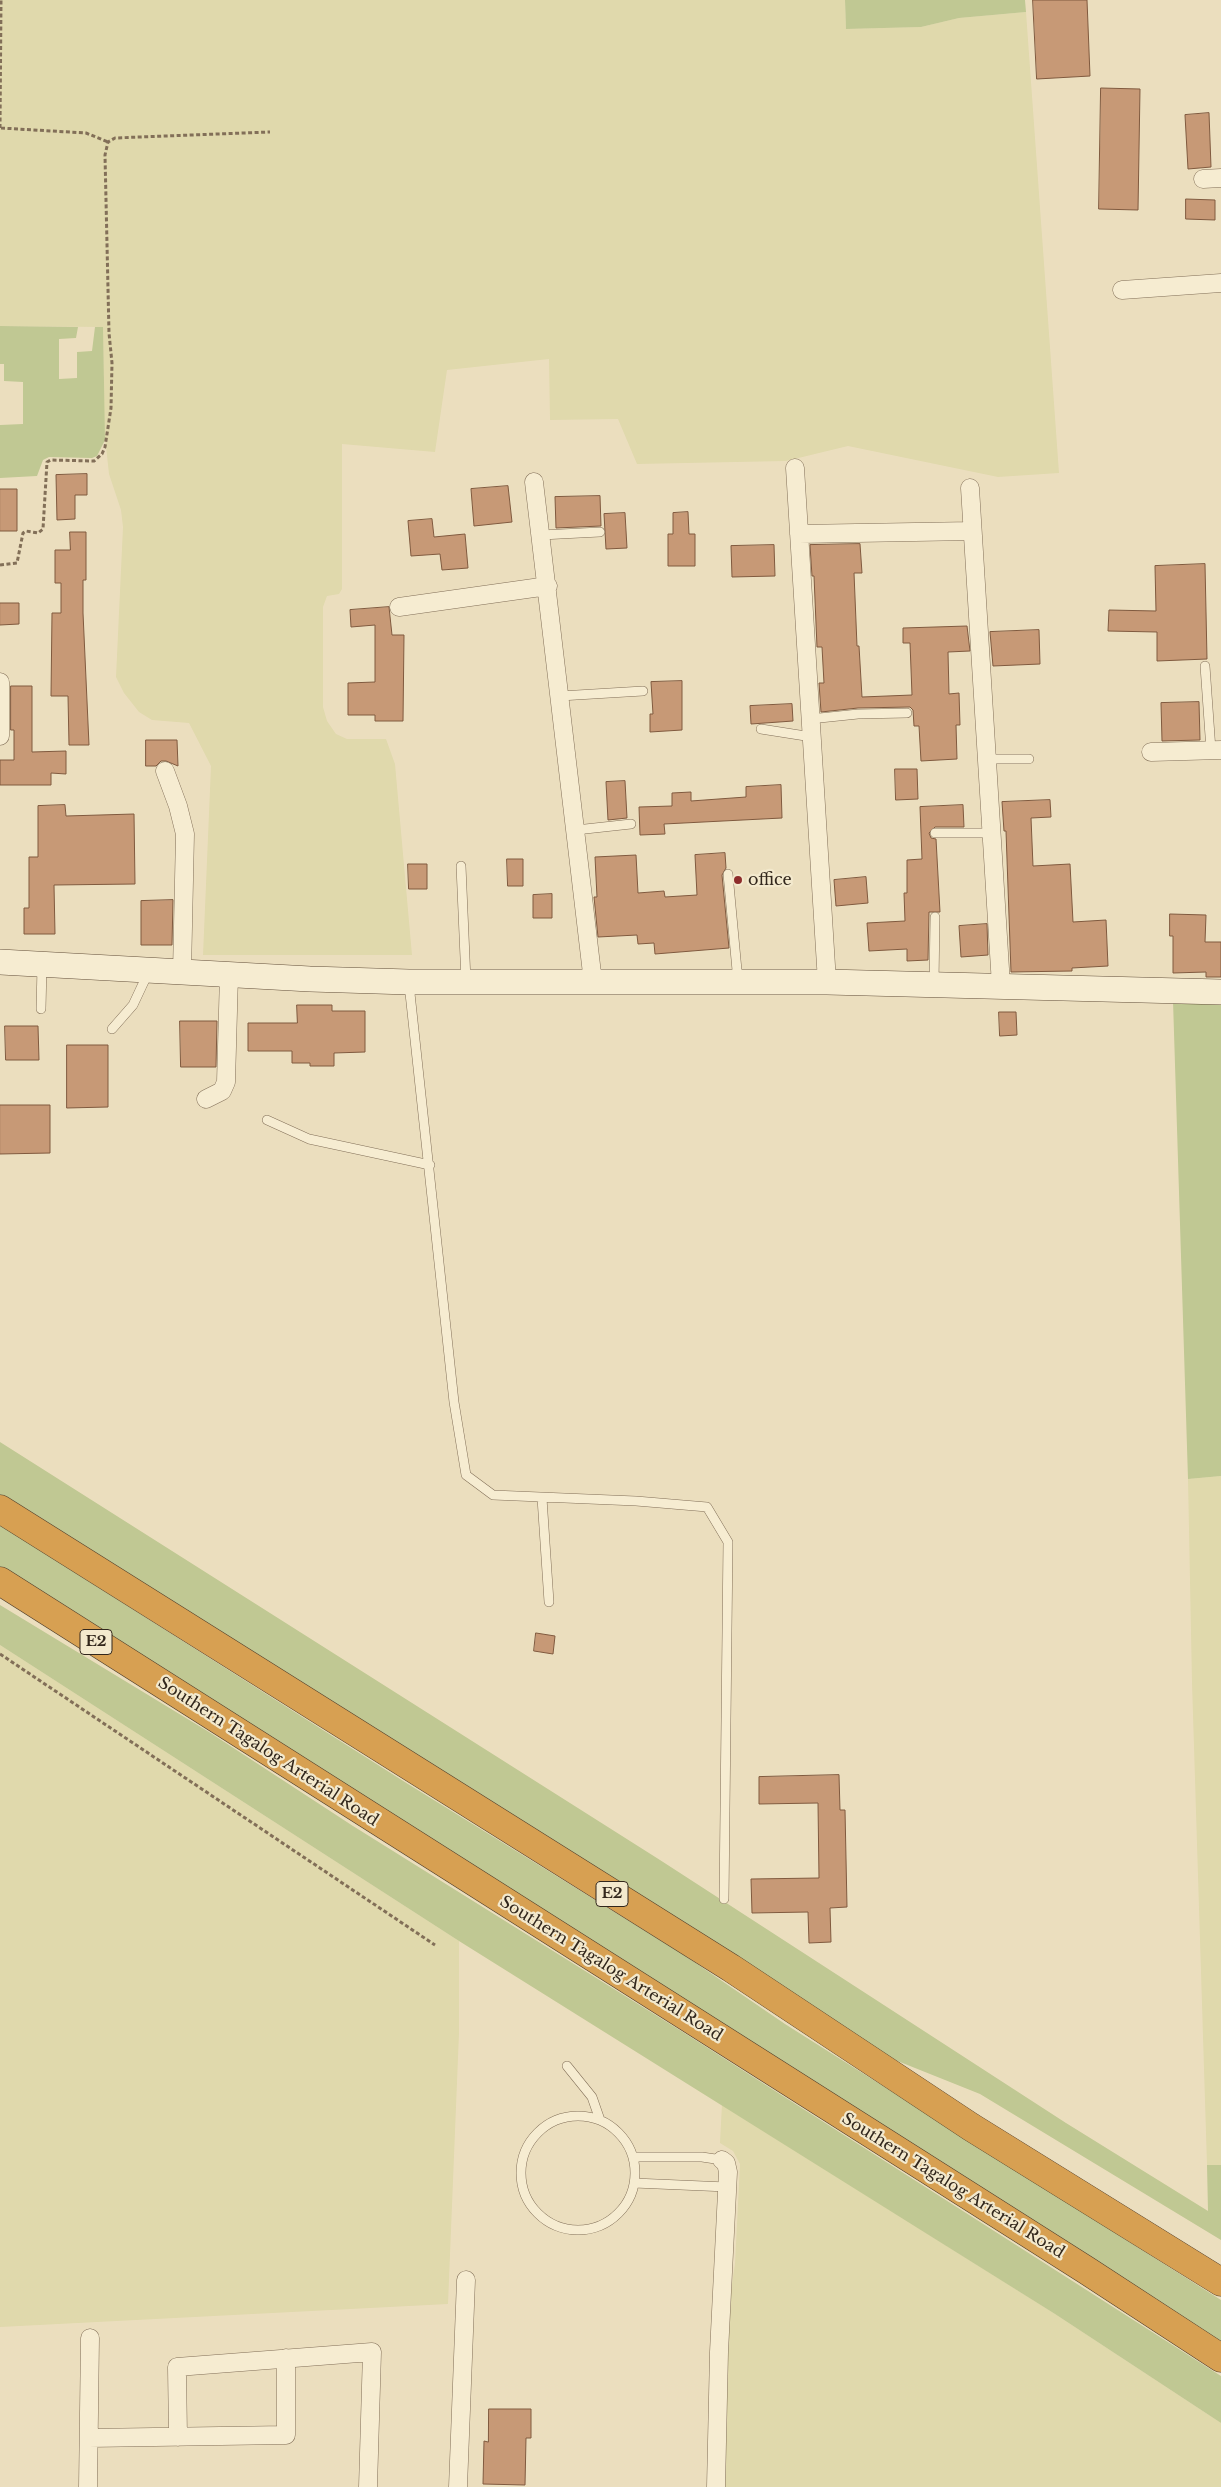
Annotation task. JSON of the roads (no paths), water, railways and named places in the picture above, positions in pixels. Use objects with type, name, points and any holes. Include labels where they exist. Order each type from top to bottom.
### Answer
[{"type":"highway","name":"E2","points":[[0,1509],[730,1968],[971,2127],[1221,2282]]},
{"type":"highway","name":"Southern Tagalog Arterial Road","points":[[0,1582],[1094,2274],[1221,2358]]},
{"type":"street","points":[[1203,179],[1221,178]]},
{"type":"street","points":[[1122,290],[1221,283]]},
{"type":"street","points":[[795,468],[826,982]]},
{"type":"street","points":[[534,482],[548,586],[593,982]]},
{"type":"street","points":[[970,488],[1001,984]]},
{"type":"street","points":[[799,534],[972,532]]},
{"type":"street","points":[[399,607],[548,586]]},
{"type":"street","points":[[0,682],[0,736]]},
{"type":"street","points":[[1151,752],[1216,750]]},
{"type":"street","points":[[164,771],[178,806],[185,834],[182,972]]},
{"type":"street","points":[[0,962],[229,975],[409,982],[934,983],[1221,992]]},
{"type":"street","points":[[206,1099],[222,1091],[226,1082],[229,975]]},
{"type":"street","points":[[716,2487],[718,2362],[726,2255],[728,2166],[722,2160]]},
{"type":"street","points":[[458,2487],[466,2280]]},
{"type":"street","points":[[88,2487],[90,2338]]},
{"type":"street","points":[[178,2437],[177,2366],[372,2352],[368,2487]]},
{"type":"street","points":[[89,2438],[286,2435],[286,2358]]},
{"type":"lane","points":[[541,535],[600,532]]},
{"type":"lane","points":[[1205,666],[1216,750]]},
{"type":"lane","points":[[560,696],[643,691]]},
{"type":"lane","points":[[810,719],[858,714],[907,712]]},
{"type":"lane","points":[[761,729],[812,737]]},
{"type":"lane","points":[[986,759],[1029,758]]},
{"type":"lane","points":[[576,830],[631,824]]},
{"type":"lane","points":[[935,833],[991,833]]},
{"type":"lane","points":[[460,866],[466,983]]},
{"type":"lane","points":[[728,874],[738,982]]},
{"type":"lane","points":[[934,917],[934,983]]},
{"type":"lane","points":[[41,1009],[42,965]]},
{"type":"lane","points":[[112,1029],[133,1005],[149,970]]},
{"type":"lane","points":[[409,982],[454,1402],[466,1475],[493,1495],[636,1501],[707,1507],[728,1542],[724,1899]]},
{"type":"lane","points":[[267,1120],[309,1139],[430,1164]]},
{"type":"lane","points":[[542,1498],[549,1602]]},
{"type":"lane","points":[[567,2066],[592,2097],[600,2120]]},
{"type":"lane","points":[[588,2117],[600,2120],[621,2135],[633,2157],[634,2182],[628,2200],[616,2216],[594,2228],[569,2230],[556,2226],[536,2211],[528,2201],[523,2189],[522,2164],[532,2140],[545,2127],[562,2118],[588,2117]]},
{"type":"lane","points":[[633,2157],[702,2157],[722,2160]]},
{"type":"lane","points":[[634,2182],[727,2187]]},
{"type":"place","name":"office","points":[[738,880]]}]
